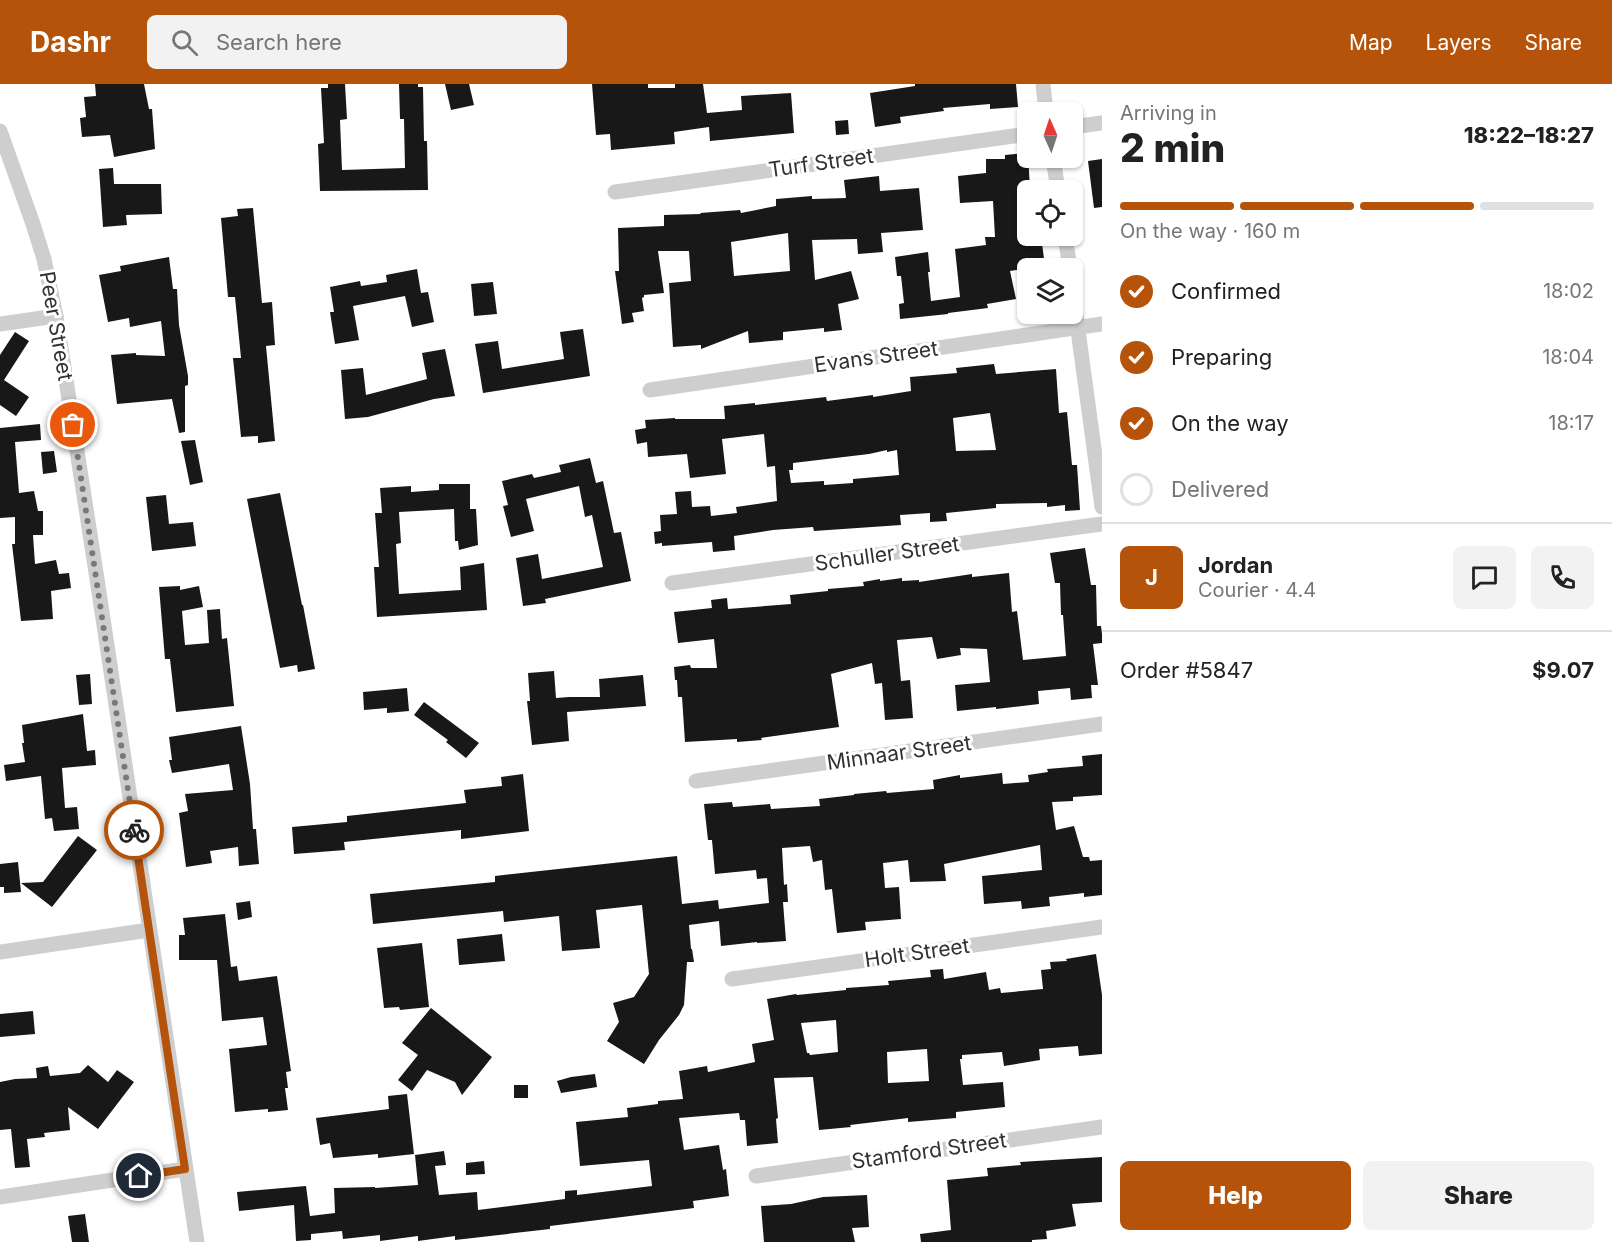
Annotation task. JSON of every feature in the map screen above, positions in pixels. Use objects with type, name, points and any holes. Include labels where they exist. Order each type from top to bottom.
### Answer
[{"type":"street","points":[[1043,84],[1045,102]]},
{"type":"street","points":[[1083,126],[1102,123]]},
{"type":"street","name":"Peer Street","points":[[0,130],[44,259],[56,316],[197,1242]]},
{"type":"street","name":"Turf Street","points":[[615,192],[1017,136]]},
{"type":"street","points":[[0,324],[56,316]]},
{"type":"street","points":[[1078,324],[1102,507]]},
{"type":"street","name":"Evans Street","points":[[650,390],[1102,324]]},
{"type":"street","name":"Schuller Street","points":[[672,583],[1102,524]]},
{"type":"street","name":"Minnaar Street","points":[[696,781],[1102,724]]},
{"type":"street","name":"Holt Street","points":[[732,979],[1102,927]]},
{"type":"street","points":[[0,952],[149,930]]},
{"type":"street","name":"Stamford Street","points":[[756,1176],[1102,1127]]},
{"type":"street","points":[[0,1197],[185,1169]]},
{"type":"building","points":[[95,84],[144,84],[149,109],[152,109],[155,149],[114,157],[110,135],[82,137],[80,118],[86,117],[84,97],[96,96]]},
{"type":"building","points":[[328,84],[345,84],[347,119],[340,120],[342,170],[405,168],[404,119],[400,119],[399,84],[418,84],[418,87],[423,87],[428,190],[320,191],[318,144],[324,143],[321,88],[328,88]]},
{"type":"building","points":[[445,84],[469,84],[474,105],[451,110]]},
{"type":"building","points":[[592,84],[648,84],[648,88],[675,88],[675,84],[703,84],[707,113],[742,110],[741,96],[791,93],[794,133],[710,141],[709,127],[674,132],[675,144],[611,150],[610,134],[596,135]]},
{"type":"building","points":[[915,84],[1016,84],[1017,107],[990,109],[990,104],[943,108],[944,111],[900,117],[901,123],[875,127],[870,93],[915,86]]},
{"type":"building","points":[[848,120],[849,134],[836,135],[835,121]]},
{"type":"building","points":[[1017,154],[1017,168],[1029,168],[1029,180],[1017,180],[1017,246],[1042,246],[1044,258],[1017,258],[1017,270],[1010,271],[1016,299],[987,304],[988,308],[900,319],[899,304],[904,303],[901,276],[897,276],[895,257],[928,252],[931,301],[960,297],[955,249],[986,245],[985,237],[995,237],[993,201],[960,203],[958,176],[986,173],[986,159],[1005,159],[1005,155]]},
{"type":"building","points":[[1102,159],[1102,207],[1094,208],[1088,161]]},
{"type":"building","points":[[113,168],[114,184],[161,184],[162,214],[126,215],[127,225],[103,227],[99,169]]},
{"type":"building","points":[[879,176],[880,191],[919,188],[923,230],[881,233],[883,252],[858,254],[857,239],[812,240],[815,280],[851,271],[859,299],[838,304],[842,330],[824,332],[824,328],[783,332],[783,340],[749,343],[748,331],[701,349],[701,345],[673,347],[669,283],[691,281],[689,251],[658,251],[664,293],[644,295],[642,298],[644,311],[632,313],[634,322],[622,324],[615,271],[619,271],[618,228],[664,226],[664,215],[740,210],[741,213],[776,206],[776,199],[812,196],[812,199],[846,198],[844,180]],"holes":[[[788,233],[790,271],[734,276],[731,242]]]},
{"type":"building","points":[[253,208],[262,303],[272,302],[275,345],[266,346],[275,441],[258,443],[258,436],[241,437],[233,358],[241,358],[235,297],[228,297],[221,218],[238,216],[237,209]]},
{"type":"building","points":[[169,257],[173,289],[177,289],[179,325],[188,376],[188,385],[185,386],[185,432],[179,433],[172,399],[117,404],[111,355],[136,353],[136,355],[165,356],[161,321],[130,327],[129,318],[108,322],[99,275],[121,271],[120,266]]},
{"type":"building","points":[[417,269],[421,293],[428,292],[434,322],[412,327],[405,296],[353,306],[359,340],[335,344],[330,312],[334,312],[330,287],[360,281],[361,286],[387,282],[386,275]]},
{"type":"building","points":[[493,282],[497,314],[474,316],[471,284]]},
{"type":"building","points":[[583,329],[590,376],[483,393],[475,344],[498,341],[502,369],[564,359],[560,332]]},
{"type":"building","points":[[15,332],[29,341],[4,380],[29,397],[16,416],[0,405],[0,355]]},
{"type":"building","points":[[445,349],[455,396],[434,399],[368,417],[345,419],[341,370],[363,368],[366,395],[427,379],[422,353]]},
{"type":"building","points":[[994,364],[996,374],[1056,369],[1059,413],[1067,412],[1072,465],[1077,465],[1080,510],[1065,511],[1065,505],[1047,507],[1047,503],[996,504],[996,508],[946,513],[947,521],[930,522],[930,513],[900,515],[901,525],[814,531],[813,527],[734,536],[735,550],[713,552],[712,542],[662,546],[662,543],[655,544],[654,532],[661,531],[660,515],[677,514],[675,492],[691,491],[692,507],[710,506],[711,516],[737,513],[736,507],[777,501],[775,466],[767,467],[764,434],[722,439],[726,474],[690,478],[687,454],[648,457],[647,442],[637,444],[635,430],[646,428],[645,420],[725,419],[724,406],[826,397],[827,401],[911,391],[910,377],[957,373],[956,368]],"holes":[[[990,413],[996,450],[956,451],[953,418]],[[887,450],[887,452],[897,450],[899,475],[853,479],[853,483],[824,485],[824,481],[791,483],[789,470],[793,470],[793,463]]]},
{"type":"building","points":[[40,424],[41,440],[15,442],[19,493],[34,491],[38,511],[43,511],[43,535],[33,535],[35,564],[56,560],[59,574],[69,573],[71,588],[51,591],[53,619],[21,621],[12,544],[15,544],[15,517],[0,518],[0,428]]},
{"type":"building","points":[[195,440],[203,482],[190,485],[181,441]]},
{"type":"building","points":[[54,451],[57,472],[43,474],[41,452]]},
{"type":"building","points":[[590,458],[596,483],[603,481],[614,533],[621,532],[631,581],[545,599],[546,603],[523,606],[516,558],[538,554],[542,579],[603,567],[592,515],[585,517],[579,486],[526,499],[534,531],[511,537],[503,506],[508,505],[502,481],[532,474],[534,478],[561,472],[559,465]]},
{"type":"building","points":[[439,484],[470,484],[470,509],[476,509],[478,545],[459,550],[458,541],[455,541],[454,509],[399,512],[401,543],[396,544],[399,594],[461,590],[460,567],[484,563],[487,610],[377,617],[374,567],[379,567],[375,513],[382,513],[380,488],[411,486],[411,492],[439,490]]},
{"type":"building","points":[[280,493],[315,669],[298,672],[297,665],[280,668],[247,499]]},
{"type":"building","points":[[166,495],[169,524],[193,522],[196,546],[152,551],[146,497]]},
{"type":"building","points":[[1085,548],[1091,585],[1096,585],[1097,626],[1101,626],[1102,634],[1102,643],[1093,644],[1098,685],[1091,685],[1092,698],[1071,700],[1070,688],[1038,691],[1039,704],[957,711],[955,685],[990,682],[987,649],[960,648],[961,655],[937,659],[932,637],[897,640],[901,681],[910,680],[913,718],[885,720],[882,683],[875,684],[872,663],[831,674],[839,727],[761,738],[762,740],[685,742],[682,697],[678,697],[674,667],[690,665],[691,668],[717,668],[714,639],[678,643],[674,612],[712,608],[711,600],[727,598],[728,609],[791,604],[790,595],[864,586],[863,582],[880,579],[880,581],[902,578],[902,581],[919,580],[919,582],[972,574],[972,577],[1009,573],[1012,612],[1017,611],[1023,660],[1066,656],[1060,583],[1055,583],[1050,553]]},
{"type":"building","points":[[180,586],[180,590],[199,586],[203,607],[182,611],[185,645],[209,643],[207,610],[220,609],[222,639],[227,638],[234,706],[176,712],[170,659],[165,659],[159,587]]},
{"type":"building","points":[[554,671],[556,698],[600,697],[599,679],[643,675],[646,706],[567,712],[569,741],[532,745],[527,701],[530,701],[528,673]]},
{"type":"building","points":[[90,674],[92,704],[79,705],[76,675]]},
{"type":"building","points":[[407,688],[409,711],[387,713],[387,708],[364,710],[363,692]]},
{"type":"building","points":[[424,702],[479,743],[466,758],[446,742],[448,740],[414,715]]},
{"type":"building","points":[[83,714],[87,751],[95,750],[96,765],[62,768],[65,808],[77,807],[79,829],[54,831],[52,818],[45,819],[41,776],[6,781],[4,765],[25,762],[22,725]]},
{"type":"building","points":[[241,726],[259,864],[239,866],[238,847],[210,851],[212,863],[186,867],[179,813],[188,811],[185,794],[233,790],[229,764],[172,773],[169,760],[172,760],[169,737]]},
{"type":"building","points":[[1102,754],[1102,795],[1073,797],[1073,801],[1052,802],[1056,830],[1074,826],[1083,857],[1089,857],[1090,861],[1102,860],[1102,895],[1084,897],[1084,893],[1049,897],[1050,906],[1022,909],[1021,901],[984,904],[982,876],[1042,870],[1040,845],[944,864],[946,881],[910,882],[908,860],[883,863],[885,888],[899,887],[901,919],[865,922],[866,930],[837,933],[832,889],[825,890],[822,860],[813,862],[810,846],[782,848],[784,885],[787,884],[788,902],[783,902],[786,941],[721,946],[719,921],[689,925],[694,962],[687,962],[684,1005],[644,1064],[607,1041],[619,1022],[613,1003],[634,997],[649,974],[642,905],[596,910],[600,948],[562,951],[559,916],[504,922],[503,911],[373,924],[370,894],[495,882],[495,876],[677,856],[682,904],[718,900],[719,909],[769,903],[767,878],[757,879],[756,870],[715,874],[712,840],[708,840],[704,804],[732,802],[733,807],[770,804],[771,809],[820,806],[819,799],[886,791],[887,793],[934,789],[933,780],[960,775],[960,778],[1002,773],[1003,784],[1029,782],[1028,775],[1048,772],[1047,769],[1083,766],[1082,756]]},
{"type":"building","points":[[523,774],[529,831],[461,839],[461,830],[344,842],[345,850],[294,854],[292,827],[347,822],[347,816],[466,803],[464,790],[502,786],[501,777]]},
{"type":"building","points":[[78,836],[97,850],[52,907],[21,883],[43,882]]},
{"type":"building","points":[[18,862],[21,892],[4,893],[4,887],[0,887],[0,864]]},
{"type":"building","points":[[250,901],[252,917],[238,920],[236,903]]},
{"type":"building","points":[[225,914],[231,967],[237,966],[239,981],[277,976],[291,1071],[286,1072],[288,1088],[285,1088],[288,1110],[235,1112],[229,1049],[267,1045],[263,1017],[222,1021],[217,960],[179,960],[179,935],[185,935],[183,918]]},
{"type":"building","points":[[502,934],[505,961],[459,965],[457,939]]},
{"type":"building","points":[[422,943],[429,1007],[400,1010],[399,1007],[384,1008],[377,948]]},
{"type":"building","points":[[1096,954],[1102,995],[1102,1054],[1079,1056],[1078,1046],[1039,1049],[1040,1060],[1004,1066],[1002,1052],[962,1055],[960,1059],[963,1085],[1003,1082],[1005,1107],[956,1112],[956,1118],[908,1122],[908,1118],[819,1130],[813,1077],[774,1078],[778,1143],[747,1146],[745,1120],[740,1120],[739,1113],[679,1118],[684,1150],[719,1145],[723,1170],[726,1169],[729,1196],[693,1201],[694,1208],[550,1226],[550,1229],[455,1240],[455,1236],[418,1241],[418,1236],[380,1241],[380,1235],[343,1239],[342,1231],[311,1234],[311,1240],[296,1241],[294,1205],[239,1211],[237,1192],[306,1186],[310,1216],[335,1213],[334,1188],[418,1185],[415,1155],[444,1151],[446,1165],[435,1166],[439,1195],[477,1192],[478,1210],[565,1199],[565,1191],[577,1190],[577,1195],[652,1186],[649,1160],[580,1166],[576,1122],[628,1117],[627,1108],[658,1104],[658,1101],[683,1099],[679,1071],[707,1066],[708,1072],[755,1062],[752,1044],[774,1040],[767,999],[846,990],[846,988],[889,985],[888,981],[931,977],[930,970],[943,969],[944,979],[986,972],[989,990],[1000,988],[1001,993],[1043,989],[1041,970],[1051,969],[1050,962],[1067,961],[1066,959]],"holes":[[[836,1020],[838,1052],[810,1055],[807,1053],[801,1023]],[[927,1049],[929,1081],[888,1083],[887,1052]]]},
{"type":"building","points":[[431,1008],[492,1057],[462,1095],[455,1082],[427,1070],[412,1091],[398,1080],[418,1055],[402,1043]]},
{"type":"building","points":[[33,1011],[35,1034],[0,1037],[0,1014]]},
{"type":"building","points":[[88,1065],[108,1082],[117,1070],[134,1082],[98,1129],[68,1107],[70,1130],[44,1133],[45,1137],[27,1139],[30,1167],[15,1168],[11,1129],[0,1130],[0,1082],[37,1078],[36,1068],[48,1066],[50,1076],[80,1073]]},
{"type":"building","points":[[595,1074],[597,1087],[561,1093],[557,1081]]},
{"type":"building","points":[[514,1085],[528,1085],[528,1098],[514,1098]]},
{"type":"building","points":[[407,1094],[414,1154],[378,1158],[378,1154],[333,1158],[330,1143],[320,1145],[316,1118],[389,1109],[388,1096]]},
{"type":"building","points":[[1102,1157],[1102,1202],[1072,1204],[1076,1226],[1046,1231],[1047,1239],[1032,1240],[1032,1242],[921,1242],[920,1234],[951,1230],[947,1180],[988,1176],[987,1168],[1021,1165],[1020,1162]]},
{"type":"building","points":[[484,1161],[485,1174],[466,1175],[466,1163]]},
{"type":"building","points":[[867,1195],[869,1227],[852,1228],[855,1242],[764,1242],[761,1206],[791,1204],[823,1197]]},
{"type":"building","points":[[85,1214],[89,1242],[72,1242],[68,1216]]},
{"type":"way so far","points":[[73,425],[134,830]]},
{"type":"route","points":[[134,830],[185,1169],[139,1176]]}]
